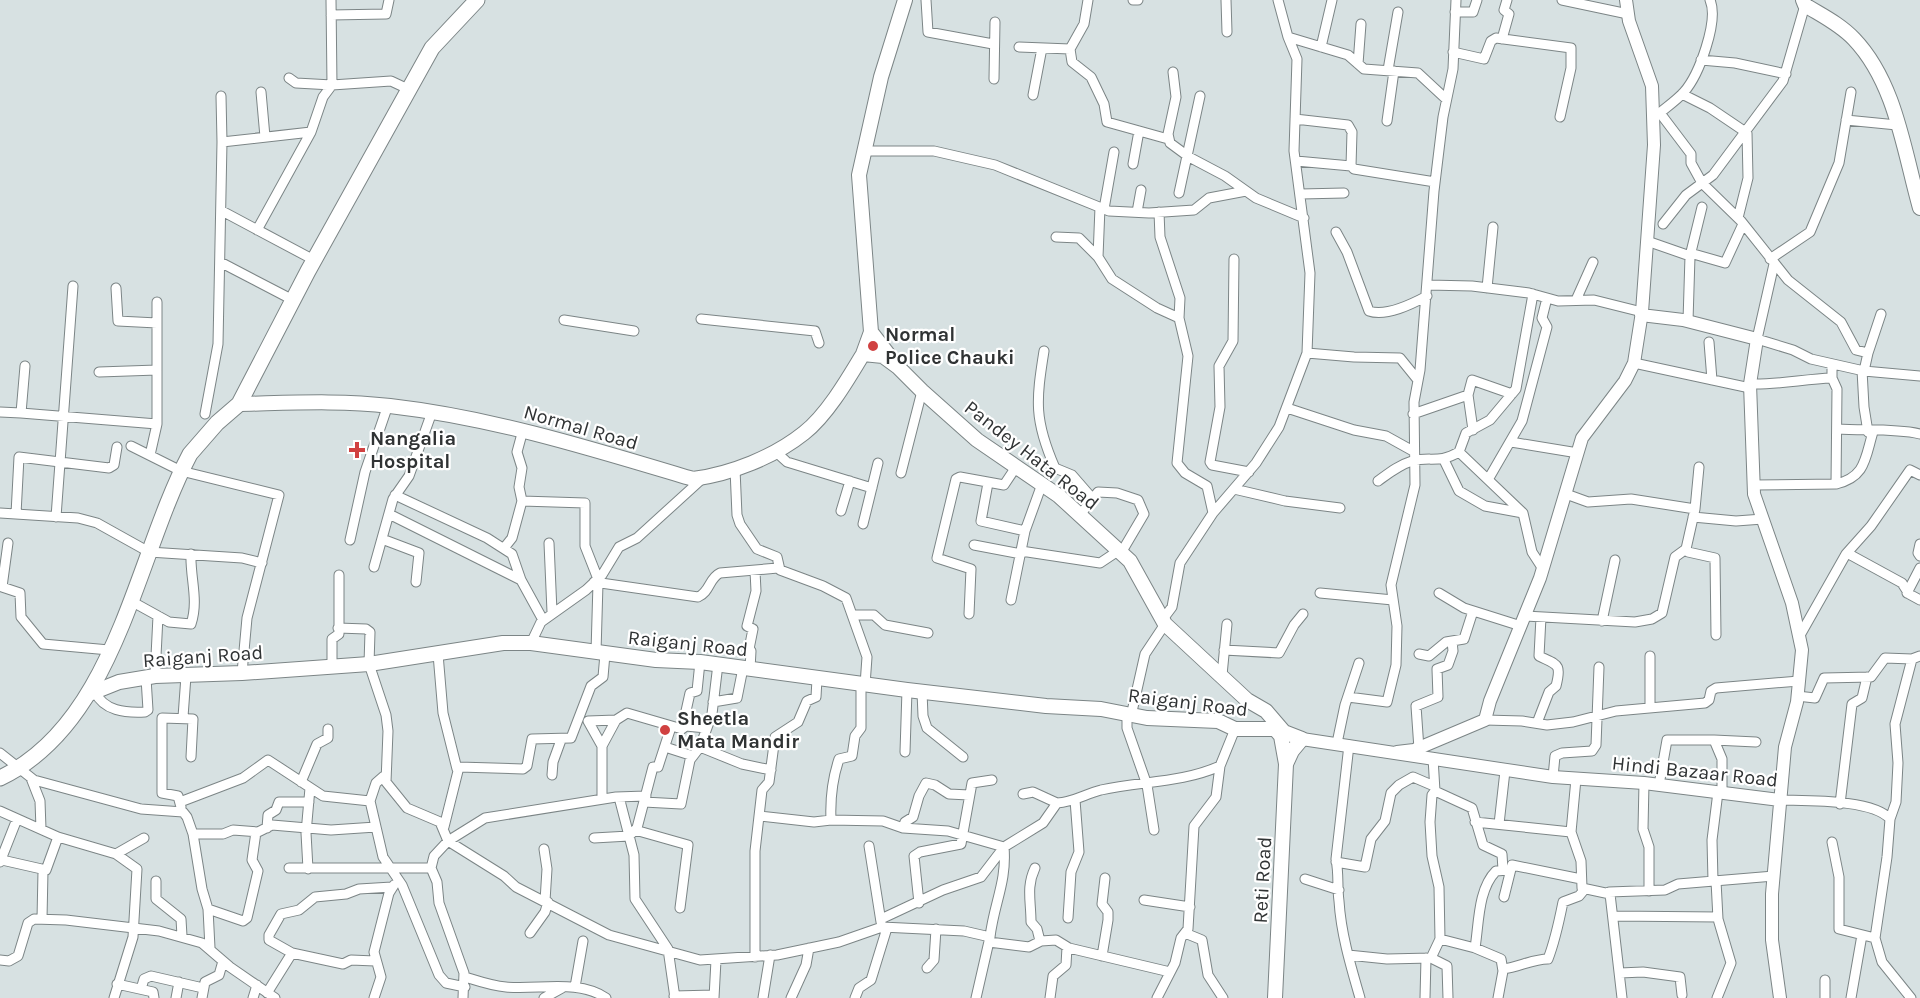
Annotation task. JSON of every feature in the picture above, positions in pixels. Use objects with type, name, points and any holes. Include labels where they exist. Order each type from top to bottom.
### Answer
[{"type":"main road","points":[[0,778],[24,774],[92,693],[131,601],[181,471],[190,454],[210,431],[239,404],[293,300],[432,48],[477,0]]},
{"type":"main road","points":[[898,367],[871,332],[860,175],[881,77],[905,0]]},
{"type":"main road","points":[[1804,2],[1853,38],[1871,60],[1885,86],[1920,208]]},
{"type":"main road","name":"Normal Road","points":[[239,404],[329,402],[388,405],[432,412],[523,430],[693,479],[703,478],[735,469],[776,451],[805,433],[843,387],[862,354],[871,332]]},
{"type":"main road","points":[[862,354],[883,356],[898,367]]},
{"type":"main road","name":"Pandey Hata Road","points":[[898,367],[977,440],[1042,484],[1130,561],[1164,621],[1247,700],[1266,711],[1282,734]]},
{"type":"main road","name":"Raiganj Road","points":[[92,693],[119,682],[151,677],[369,664],[503,643],[531,643],[600,653],[718,664],[922,692],[1046,706],[1101,709],[1129,716],[1218,721],[1235,729],[1275,729],[1282,734]]},
{"type":"main road","points":[[1282,734],[1302,740],[1292,751],[1286,764]]},
{"type":"main road","name":"Reti Road","points":[[1275,998],[1286,764],[1282,734]]},
{"type":"street","points":[[257,230],[311,132],[323,98],[332,85],[331,0]]},
{"type":"street","points":[[331,15],[386,14],[388,0]]},
{"type":"street","points":[[926,0],[927,28],[931,33],[993,44]]},
{"type":"street","points":[[1088,0],[1084,24],[1070,49],[1072,62],[1091,77],[1104,104],[1107,122],[1168,139],[1186,155],[1226,176],[1246,192],[1304,218]]},
{"type":"street","points":[[1226,0],[1227,32]]},
{"type":"street","points":[[1154,830],[1147,785],[1127,728],[1145,654],[1172,607],[1180,563],[1213,513],[1248,472],[1279,427],[1307,353],[1310,273],[1296,160],[1297,58],[1288,37],[1278,0]]},
{"type":"street","points":[[1321,47],[1332,0]]},
{"type":"street","points":[[1348,697],[1384,703],[1389,699],[1396,665],[1397,626],[1391,585],[1415,485],[1413,414],[1427,296],[1435,182],[1453,52],[1456,0]]},
{"type":"street","points":[[1455,12],[1473,12],[1477,0]]},
{"type":"street","points":[[1502,39],[1509,14],[1503,10],[1507,0]]},
{"type":"street","points":[[1562,0],[1628,14]]},
{"type":"street","points":[[1485,720],[1490,701],[1543,569],[1582,438],[1624,381],[1634,363],[1642,313],[1657,115],[1652,86],[1628,14],[1626,0]]},
{"type":"street","points":[[1657,115],[1682,94],[1701,60],[1713,11],[1710,0]]},
{"type":"street","points":[[1663,224],[1686,195],[1713,175],[1747,133],[1783,81],[1804,2]]},
{"type":"street","points":[[1387,121],[1398,12]]},
{"type":"street","points":[[994,79],[995,22]]},
{"type":"street","points":[[1358,64],[1361,24]]},
{"type":"street","points":[[1288,37],[1348,55],[1364,69],[1418,73],[1446,99]]},
{"type":"street","points":[[1453,52],[1484,59],[1493,39],[1571,48],[1571,68],[1560,117]]},
{"type":"street","points":[[1019,47],[1070,49]]},
{"type":"street","points":[[1034,95],[1042,48]]},
{"type":"street","points":[[1701,60],[1735,63],[1785,74]]},
{"type":"street","points":[[1168,139],[1176,97],[1173,72]]},
{"type":"street","points":[[289,78],[296,84],[332,85],[391,81],[408,90]]},
{"type":"street","points":[[261,92],[265,137]]},
{"type":"street","points":[[1780,998],[1772,940],[1774,876],[1785,747],[1797,696],[1802,650],[1792,603],[1762,519],[1754,484],[1750,386],[1772,262],[1810,232],[1838,167],[1851,92]]},
{"type":"street","points":[[1682,94],[1710,108],[1747,133]]},
{"type":"street","points":[[205,414],[218,345],[222,211],[221,96]]},
{"type":"street","points":[[1179,193],[1186,155],[1195,128],[1200,96]]},
{"type":"street","points":[[1657,115],[1691,154],[1691,163],[1702,183],[1741,221],[1772,262],[1788,280],[1841,322],[1856,350],[1851,368]]},
{"type":"street","points":[[1295,119],[1348,125],[1352,132],[1351,166]]},
{"type":"street","points":[[1846,120],[1897,124]]},
{"type":"street","points":[[1133,164],[1139,131]]},
{"type":"street","points":[[222,142],[311,132]]},
{"type":"street","points":[[1647,241],[1725,262],[1741,221],[1748,178],[1747,133]]},
{"type":"street","points":[[865,151],[934,151],[995,165],[1102,208],[1137,212],[1194,210],[1209,198],[1246,192]]},
{"type":"street","points":[[1098,257],[1102,208],[1114,152]]},
{"type":"street","points":[[1296,160],[1351,166],[1354,169],[1435,182]]},
{"type":"street","points":[[1137,212],[1141,190]]},
{"type":"street","points":[[1301,194],[1344,193]]},
{"type":"street","points":[[1688,321],[1690,254],[1702,207]]},
{"type":"street","points":[[222,211],[315,260]]},
{"type":"street","points":[[1159,212],[1160,237],[1180,297],[1179,318],[1188,356],[1177,463],[1185,473],[1207,486],[1213,513]]},
{"type":"street","points":[[1487,288],[1493,227]]},
{"type":"street","points":[[1336,232],[1347,252],[1370,311],[1377,313],[1412,305],[1427,296]]},
{"type":"street","points":[[1056,237],[1079,238],[1098,257],[1112,279],[1157,308],[1179,318]]},
{"type":"street","points":[[1234,259],[1231,302],[1233,341],[1219,366],[1220,407],[1210,462],[1212,465],[1248,472]]},
{"type":"street","points":[[220,262],[293,300]]},
{"type":"street","points":[[1576,300],[1593,262]]},
{"type":"street","points":[[1428,285],[1487,288],[1547,298],[1594,300],[1757,339],[1832,364],[1920,376]]},
{"type":"street","points":[[56,517],[58,460],[73,286]]},
{"type":"street","points":[[116,288],[118,321],[157,323]]},
{"type":"street","points":[[1287,408],[1353,430],[1386,436],[1414,456],[1444,460],[1459,452],[1466,433],[1490,420],[1516,389],[1533,294]]},
{"type":"street","points":[[1489,478],[1511,442],[1526,410],[1545,337],[1547,325],[1542,316],[1547,298]]},
{"type":"street","points":[[150,455],[157,424],[157,302]]},
{"type":"street","points":[[1754,484],[1836,484],[1851,481],[1859,473],[1870,432],[1864,407],[1863,370],[1881,314]]},
{"type":"street","points":[[701,319],[815,331],[819,343]]},
{"type":"street","points":[[564,320],[634,331]]},
{"type":"street","points":[[1709,342],[1712,380]]},
{"type":"street","points":[[1856,350],[1868,353]]},
{"type":"street","points":[[1044,351],[1036,397],[1040,428],[1047,451],[1055,468],[1072,475],[1092,498]]},
{"type":"street","points":[[1307,353],[1400,358],[1417,379]]},
{"type":"street","points":[[1634,363],[1750,386],[1776,384],[1792,379],[1832,378]]},
{"type":"street","points":[[1832,364],[1832,378],[1837,388],[1836,484]]},
{"type":"street","points":[[21,412],[25,366]]},
{"type":"street","points":[[99,372],[157,370]]},
{"type":"street","points":[[1473,429],[1468,395],[1472,380],[1512,394]]},
{"type":"street","points":[[900,473],[922,391]]},
{"type":"street","points":[[1413,414],[1468,395]]},
{"type":"street","points":[[350,540],[365,472],[388,405]]},
{"type":"street","points":[[0,412],[157,424]]},
{"type":"street","points":[[374,567],[395,495],[409,476],[432,412]]},
{"type":"street","points":[[1837,429],[1870,432],[1903,430],[1920,434]]},
{"type":"street","points":[[504,549],[512,538],[522,501],[519,487],[522,468],[517,452],[523,430]]},
{"type":"street","points":[[1511,442],[1578,453]]},
{"type":"street","points":[[131,446],[181,471],[278,492],[279,498],[247,618],[242,673]]},
{"type":"street","points":[[16,514],[19,457],[109,468],[114,465],[117,447]]},
{"type":"street","points":[[776,451],[787,462],[872,488]]},
{"type":"street","points":[[1459,452],[1489,478],[1523,513],[1532,552],[1543,569]]},
{"type":"street","points":[[1378,481],[1414,456]]},
{"type":"street","points":[[1444,460],[1459,491],[1485,506],[1523,513]]},
{"type":"street","points":[[863,524],[878,463]]},
{"type":"street","points":[[969,614],[971,569],[939,560],[937,556],[956,479],[960,477],[1004,485],[1016,467]]},
{"type":"street","points":[[1439,593],[1473,611],[1523,621],[1541,617],[1646,622],[1659,616],[1675,557],[1686,549],[1694,513],[1699,467]]},
{"type":"street","points":[[735,469],[737,515],[740,524],[757,549],[777,557],[778,568]]},
{"type":"street","points":[[1799,637],[1848,553],[1910,470],[1920,475]]},
{"type":"street","points":[[531,643],[543,620],[597,581],[619,547],[637,538],[703,478]]},
{"type":"street","points":[[841,511],[850,481]]},
{"type":"street","points":[[988,483],[981,521],[1025,531]]},
{"type":"street","points":[[1011,600],[1025,531],[1042,484]]},
{"type":"street","points":[[1234,489],[1274,500],[1340,508]]},
{"type":"street","points":[[974,545],[1100,563],[1120,552],[1144,514],[1144,508],[1136,498],[1117,493],[1098,492],[1080,515]]},
{"type":"street","points":[[395,495],[448,518],[504,549],[516,561],[521,580],[543,620]]},
{"type":"street","points":[[1566,495],[1588,502],[1631,499],[1736,521],[1762,519]]},
{"type":"street","points":[[457,770],[462,767],[523,769],[527,765],[532,739],[572,738],[584,721],[591,686],[603,677],[597,581],[585,546],[585,502],[522,501]]},
{"type":"street","points":[[0,513],[97,523],[149,552],[242,558],[262,563]]},
{"type":"street","points":[[389,514],[521,580]]},
{"type":"street","points":[[382,539],[419,554],[416,582]]},
{"type":"street","points":[[8,543],[2,587],[20,593],[21,617],[43,644],[109,650]]},
{"type":"street","points":[[549,543],[552,612]]},
{"type":"street","points":[[1920,544],[1918,553],[1920,556]]},
{"type":"street","points":[[1686,549],[1688,552],[1715,558],[1716,635]]},
{"type":"street","points":[[1848,553],[1902,583],[1907,593],[1920,600]]},
{"type":"street","points":[[131,601],[169,622],[189,625],[192,622],[195,593],[190,575],[191,554]]},
{"type":"street","points":[[1602,621],[1615,560]]},
{"type":"street","points":[[597,581],[698,597],[706,591],[717,574],[778,568],[846,598],[867,657],[861,728],[855,736],[852,756],[839,759],[836,766],[830,795],[831,820]]},
{"type":"street","points":[[1907,593],[1920,568]]},
{"type":"street","points":[[682,729],[690,693],[697,692],[714,698],[737,698],[751,651],[749,649],[753,629],[747,626],[756,591],[755,571]]},
{"type":"street","points":[[332,667],[332,639],[339,634],[339,575]]},
{"type":"street","points":[[1320,593],[1394,600]]},
{"type":"street","points":[[1419,654],[1429,656],[1443,644],[1466,637],[1473,611]]},
{"type":"street","points":[[1224,650],[1279,653],[1294,625],[1303,614]]},
{"type":"street","points":[[853,615],[874,615],[885,625],[928,633]]},
{"type":"street","points":[[92,693],[119,711],[145,712],[148,710],[158,616]]},
{"type":"street","points":[[1537,723],[1549,692],[1556,686],[1559,668],[1556,663],[1539,656],[1541,617]]},
{"type":"street","points":[[1222,675],[1227,624]]},
{"type":"street","points":[[338,628],[369,630],[369,664],[386,715],[388,731],[384,776],[388,787],[407,808],[433,817],[444,826]]},
{"type":"street","points":[[1419,748],[1416,705],[1438,697],[1437,669],[1448,664],[1453,651],[1452,641]]},
{"type":"street","points":[[438,654],[443,713],[457,770],[444,826],[448,841],[504,876],[516,887],[609,935],[668,949],[688,957],[716,960],[770,956],[809,948],[883,925],[943,890],[981,877],[1004,847],[1043,823],[1057,802]]},
{"type":"street","points":[[1650,656],[1650,707]]},
{"type":"street","points":[[1797,696],[1815,698],[1824,678],[1867,677],[1874,674],[1885,658],[1916,658],[1895,728],[1898,775],[1896,802],[1890,819],[1875,938],[1882,962],[1911,998]]},
{"type":"street","points":[[697,692],[700,662]]},
{"type":"street","points":[[1359,663],[1348,697],[1343,744],[1345,785],[1338,823],[1336,862],[1348,956],[1360,998]]},
{"type":"street","points":[[463,998],[465,982],[439,903],[437,882],[430,868],[434,856],[448,841],[485,818],[619,796],[681,804],[693,756],[700,747],[714,698],[718,664]]},
{"type":"street","points":[[1553,777],[1555,756],[1594,749],[1599,714],[1599,667]]},
{"type":"street","points":[[183,717],[186,676]]},
{"type":"street","points":[[1840,804],[1852,705],[1862,698],[1867,677]]},
{"type":"street","points":[[755,957],[755,851],[762,790],[769,782],[775,737],[798,722],[807,701],[816,697],[817,679]]},
{"type":"street","points":[[1397,752],[1419,748],[1485,720],[1537,723],[1573,722],[1599,714],[1705,703],[1709,700],[1711,691],[1716,688],[1799,681]]},
{"type":"street","points":[[905,752],[907,690]]},
{"type":"street","points":[[922,692],[923,716],[927,728],[963,757]]},
{"type":"street","points":[[602,799],[602,746],[616,720],[627,713],[671,727],[706,728]]},
{"type":"street","points":[[191,757],[194,721],[191,717],[165,717],[161,721],[162,793],[178,796],[193,834],[202,890],[208,909],[210,948]]},
{"type":"street","points":[[584,721],[616,720]]},
{"type":"street","points":[[584,721],[602,746]]},
{"type":"street","points":[[632,833],[645,799],[653,767],[658,767],[671,727]]},
{"type":"street","points":[[301,782],[317,744],[328,738],[328,729]]},
{"type":"street","points":[[1157,998],[1188,929],[1194,826],[1216,798],[1220,766],[1235,729]]},
{"type":"street","points":[[552,775],[553,762],[561,740]]},
{"type":"street","name":"Hindi Bazaar Road","points":[[1302,740],[1343,744],[1553,777],[1644,783],[1780,800],[1840,804],[1883,811],[1890,819]]},
{"type":"street","points":[[1659,785],[1667,740],[1756,742]]},
{"type":"street","points":[[1714,740],[1722,759],[1720,792],[1712,840],[1715,881],[1718,917],[1731,963],[1717,998]]},
{"type":"street","points":[[665,747],[693,756]]},
{"type":"street","points":[[700,747],[742,764],[771,770]]},
{"type":"street","points":[[0,753],[24,774],[41,807],[40,829]]},
{"type":"street","points":[[1425,998],[1428,958],[1440,939],[1439,887],[1432,856],[1430,822],[1434,788],[1433,758]]},
{"type":"street","points":[[24,774],[141,809],[182,807],[243,778],[264,761],[272,762],[310,788],[330,798],[370,801]]},
{"type":"street","points":[[1023,794],[1033,792],[1057,802],[1075,800],[1102,790],[1147,785],[1202,774],[1220,766]]},
{"type":"street","points":[[1499,824],[1505,771]]},
{"type":"street","points":[[384,776],[376,783],[370,801],[383,857],[399,879],[439,975],[446,982],[465,982],[561,993]]},
{"type":"street","points":[[1336,862],[1365,867],[1371,839],[1383,824],[1391,794],[1399,785],[1413,777],[1470,806],[1483,845],[1502,854],[1506,870],[1504,897]]},
{"type":"street","points":[[1576,779],[1570,832],[1581,861],[1581,879],[1584,890]]},
{"type":"street","points":[[920,903],[914,856],[920,852],[958,846],[962,842],[969,795],[975,781],[992,780]]},
{"type":"street","points":[[903,828],[905,822],[913,817],[919,796],[926,783],[935,785],[947,793],[969,795]]},
{"type":"street","points":[[1644,783],[1643,829],[1649,847],[1649,891]]},
{"type":"street","points":[[308,868],[307,829],[310,788]]},
{"type":"street","points":[[619,796],[632,833],[635,899],[668,949],[674,997],[714,997],[716,960]]},
{"type":"street","points":[[1068,918],[1071,872],[1079,852],[1075,800]]},
{"type":"street","points":[[267,828],[268,815],[276,810],[279,802],[309,802]]},
{"type":"street","points":[[0,811],[58,837],[116,854],[133,865],[138,873],[132,943],[114,998]]},
{"type":"street","points":[[759,816],[814,822],[831,820],[883,822],[903,828],[924,828],[962,835],[1004,847]]},
{"type":"street","points":[[17,819],[1,861],[43,871]]},
{"type":"street","points":[[1475,822],[1570,832]]},
{"type":"street","points":[[193,834],[223,834],[233,830],[256,832],[272,825],[307,829],[376,827]]},
{"type":"street","points":[[208,909],[236,920],[247,918],[258,871],[252,860],[256,832]]},
{"type":"street","points":[[594,838],[632,833],[688,845],[680,908]]},
{"type":"street","points":[[43,871],[48,867],[58,837]]},
{"type":"street","points":[[116,854],[144,838]]},
{"type":"street","points":[[1832,842],[1839,878],[1839,929],[1875,938]]},
{"type":"street","points":[[855,998],[859,988],[868,985],[871,980],[883,925],[869,846]]},
{"type":"street","points":[[976,998],[994,906],[1002,892],[1004,847]]},
{"type":"street","points":[[530,933],[545,912],[547,902],[547,869],[544,849]]},
{"type":"street","points":[[1475,948],[1483,896],[1494,873],[1506,870],[1515,864],[1581,879]]},
{"type":"street","points":[[289,868],[390,866],[430,868]]},
{"type":"street","points":[[374,998],[381,977],[374,952],[392,887],[405,867]]},
{"type":"street","points":[[1035,868],[1028,885],[1031,922],[1036,927],[1040,941]]},
{"type":"street","points":[[42,919],[43,871]]},
{"type":"street","points":[[1584,890],[1609,892],[1665,890],[1678,884],[1774,876]]},
{"type":"street","points":[[1102,956],[1108,920],[1108,912],[1102,904],[1105,878]]},
{"type":"street","points":[[1305,879],[1339,890]]},
{"type":"street","points":[[156,881],[156,899],[181,920],[182,936]]},
{"type":"street","points":[[375,961],[351,960],[343,964],[292,953],[269,940],[269,935],[281,914],[299,910],[315,897],[346,894],[359,889],[392,887]]},
{"type":"street","points":[[1503,969],[1548,959],[1552,939],[1558,929],[1563,902],[1579,896],[1584,890]]},
{"type":"street","points":[[1609,892],[1622,998]]},
{"type":"street","points":[[1144,900],[1190,907]]},
{"type":"street","points":[[1613,916],[1718,917]]},
{"type":"street","points":[[0,960],[9,961],[18,956],[28,923],[34,919],[134,927],[182,936],[210,948],[271,995],[292,953]]},
{"type":"street","points":[[883,925],[964,931],[1029,947],[1040,941],[1056,940],[1066,947],[1170,972]]},
{"type":"street","points":[[927,968],[934,960],[936,929]]},
{"type":"street","points":[[1185,933],[1202,940],[1208,975],[1223,998]]},
{"type":"street","points":[[1851,998],[1862,935]]},
{"type":"street","points":[[1440,939],[1475,948],[1501,959],[1503,969],[1498,998]]},
{"type":"street","points":[[575,987],[583,941]]},
{"type":"street","points":[[1050,998],[1053,976],[1066,965],[1066,947]]},
{"type":"street","points":[[791,998],[806,966],[809,948]]},
{"type":"street","points":[[763,998],[770,956]]},
{"type":"street","points":[[1348,956],[1387,959],[1428,958],[1447,966],[1448,998]]},
{"type":"street","points":[[141,989],[144,979],[148,976],[179,982],[202,993],[207,980],[219,975],[224,961]]},
{"type":"street","points":[[1620,973],[1643,972],[1680,976],[1682,996]]},
{"type":"street","points":[[1825,980],[1825,998]]},
{"type":"street","points":[[176,998],[179,982]]},
{"type":"street","points":[[117,984],[153,992],[154,998]]},
{"type":"street","points":[[253,998],[257,985]]},
{"type":"street","points":[[544,998],[575,987],[595,991],[606,998]]},
{"type":"street","points":[[1895,998],[1902,988]]},
{"type":"place","name":"Normal Police Chauki","points":[[873,346]]},
{"type":"place","name":"Nangalia Hospital","points":[[357,450]]},
{"type":"place","name":"Sheetla Mata Mandir","points":[[665,730]]}]
